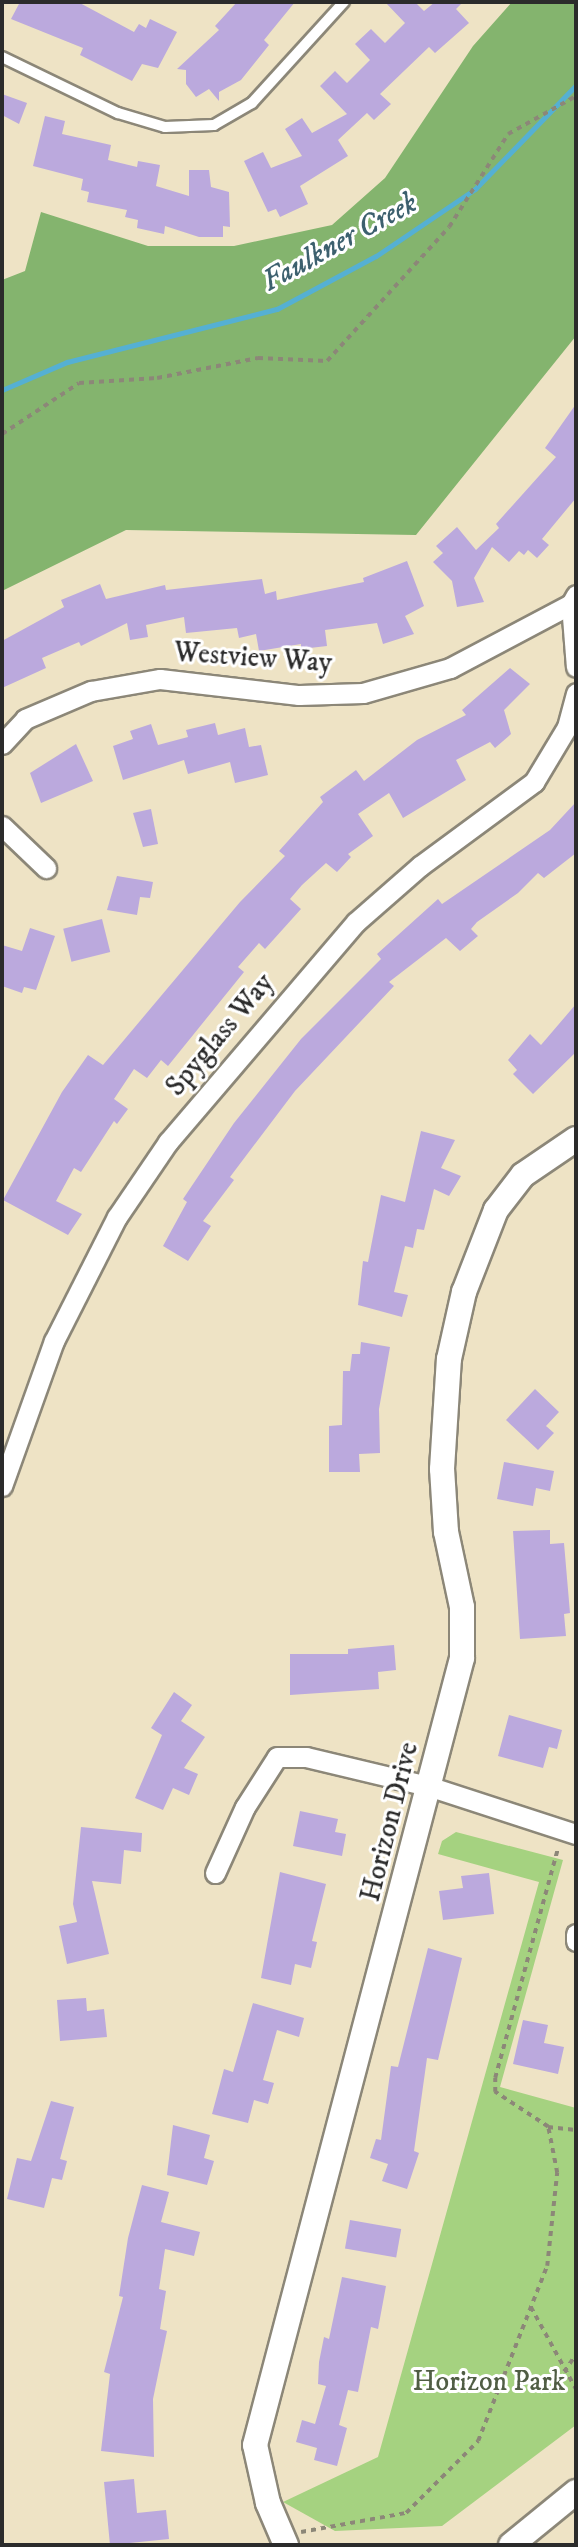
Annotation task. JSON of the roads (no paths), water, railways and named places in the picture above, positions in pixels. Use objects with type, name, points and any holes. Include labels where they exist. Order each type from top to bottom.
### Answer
[{"type":"street","points":[[573,599],[576,667]]},
{"type":"street","name":"Westview Way","points":[[2,744],[24,719],[91,691],[160,679],[299,695],[363,692],[450,668],[573,599]]},
{"type":"street","name":"Spyglass Way","points":[[2,1486],[54,1342],[117,1217],[168,1142],[356,922],[420,866],[534,782],[567,727],[576,693]]},
{"type":"street","points":[[2,826],[46,868]]},
{"type":"street","name":"Horizon Drive","points":[[284,2540],[268,2502],[256,2445],[462,1658],[462,1607],[446,1532],[442,1469],[449,1359],[464,1292],[496,1210],[523,1175],[576,1139]]},
{"type":"street","points":[[215,1873],[245,1807],[277,1758],[306,1757],[428,1786],[570,1832]]},
{"type":"street","points":[[576,1934],[576,1941]]},
{"type":"street","points":[[511,2545],[576,2492]]},
{"type":"lane","points":[[2,57],[118,113],[165,127],[214,125],[252,103],[344,2]]},
{"type":"waterway","name":"Faulkner Creek","points":[[2,390],[67,362],[277,309],[376,256],[475,189],[576,85]]},
{"type":"park label","name":"Horizon Park","points":[[489,2382]]}]
